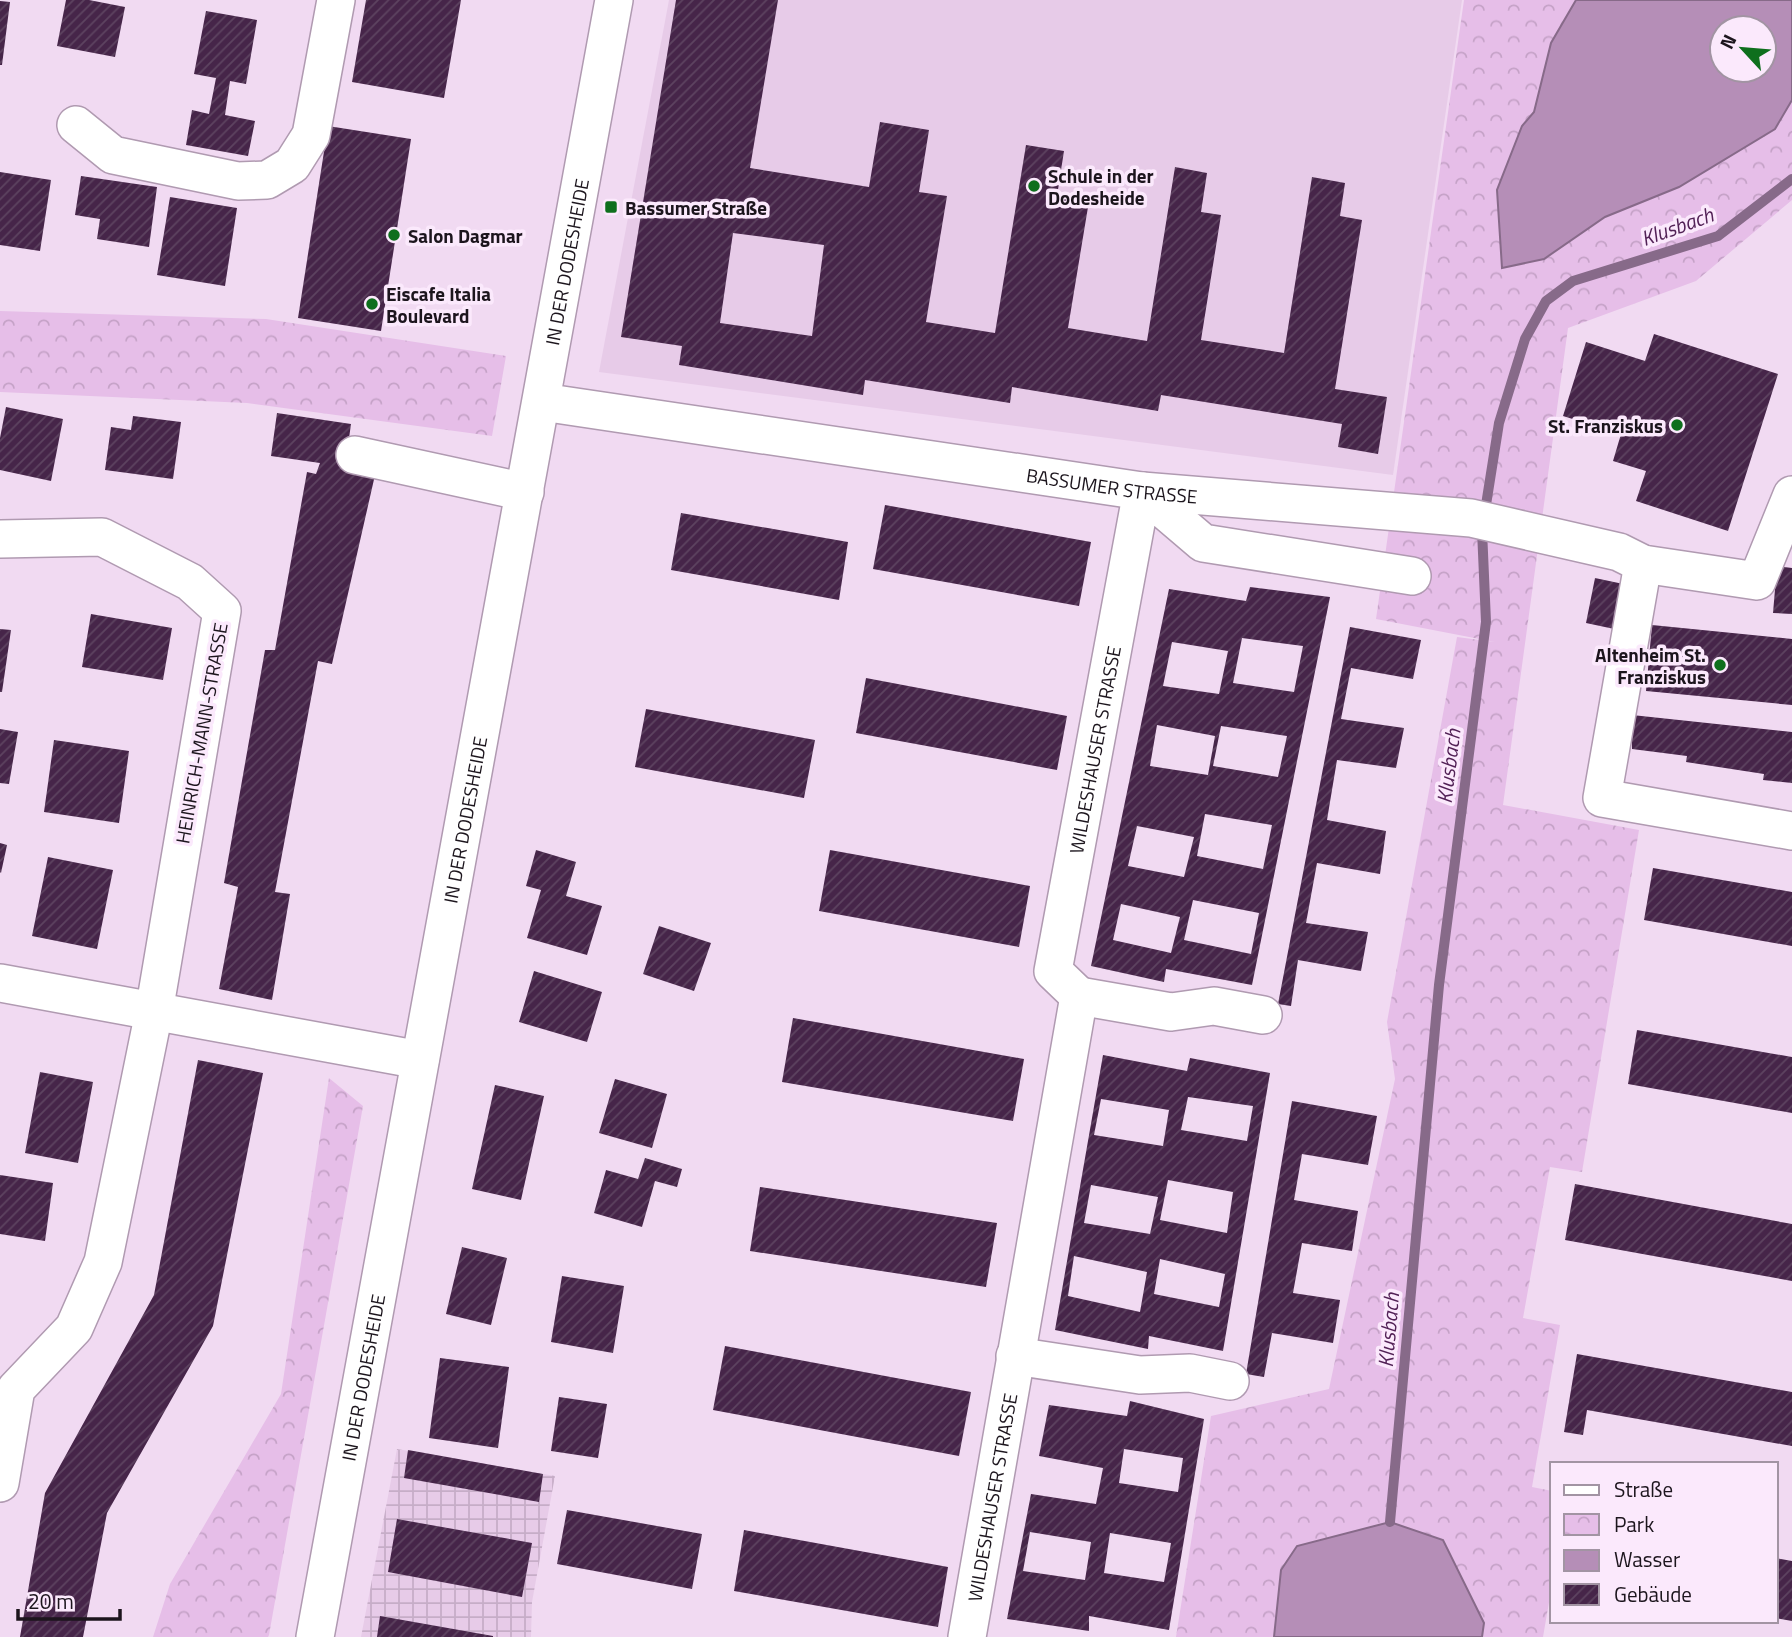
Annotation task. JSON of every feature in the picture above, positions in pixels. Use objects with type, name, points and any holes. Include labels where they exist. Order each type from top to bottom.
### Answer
[{"type":"street","points":[[76,125],[113,155],[238,181],[267,180],[292,165],[311,135],[336,0]]},
{"type":"street","name":"IN DER DODESHEIDE","points":[[315,1637],[614,0]]},
{"type":"street","name":"BASSUMER STRASSE","points":[[542,402],[1142,491],[1488,521],[1619,552],[1643,564],[1757,581],[1792,495]]},
{"type":"street","points":[[355,455],[525,492]]},
{"type":"street","points":[[1142,491],[1203,543],[1412,576]]},
{"type":"street","name":"WILDESHAUSER STRASSE","points":[[967,1637],[1079,996],[1053,971],[1142,491]]},
{"type":"street","name":"HEINRICH-MANN-STRASSE","points":[[0,539],[103,537],[190,582],[222,611],[154,1012]]},
{"type":"street","points":[[1643,564],[1602,798],[1792,831]]},
{"type":"street","points":[[0,983],[420,1060]]},
{"type":"street","points":[[1079,996],[1171,1012],[1214,1006],[1263,1016]]},
{"type":"street","points":[[0,1483],[8,1386],[74,1328],[103,1262],[154,1012]]},
{"type":"street","points":[[1015,1356],[1140,1375],[1190,1373],[1230,1381]]},
{"type":"shaded area","name":"Schule in der Dodesheide","points":[[669,0],[1462,0],[1393,475],[599,372]]},
{"type":"shaded area","points":[[397,1449],[555,1476],[532,1602],[531,1637],[361,1637]]},
{"type":"green space","points":[[1464,0],[1792,0],[1792,200],[1696,281],[1568,328],[1503,805],[1639,830],[1582,1172],[1550,1167],[1523,1318],[1560,1325],[1532,1487],[1550,1491],[1550,1597],[1543,1637],[1176,1637],[1211,1416],[1329,1389],[1395,1079],[1387,1022],[1457,637],[1495,642],[1376,619]]},
{"type":"green space","points":[[0,311],[266,319],[506,356],[492,436],[247,403],[0,392]]},
{"type":"green space","points":[[329,1078],[363,1106],[269,1635],[153,1637],[170,1584],[281,1394]]},
{"type":"water","points":[[1576,0],[1792,0],[1792,100],[1775,129],[1679,187],[1605,217],[1544,259],[1502,268],[1497,190],[1522,126],[1534,112],[1551,43]]},
{"type":"water","points":[[1390,1522],[1443,1540],[1484,1623],[1482,1637],[1274,1637],[1281,1570],[1297,1546]]},
{"type":"building","points":[[66,0],[89,0],[125,7],[115,57],[57,46]]},
{"type":"building","points":[[366,0],[461,0],[444,98],[352,82]]},
{"type":"building","points":[[676,0],[778,0],[750,168],[869,187],[880,122],[929,130],[919,192],[947,196],[926,322],[995,333],[1026,145],[1064,151],[1057,196],[1089,201],[1068,328],[1147,341],[1175,167],[1207,173],[1201,212],[1221,215],[1201,340],[1284,353],[1312,177],[1345,183],[1340,216],[1362,220],[1335,389],[1387,397],[1378,454],[1338,447],[1342,424],[1161,395],[1158,411],[1012,387],[1010,403],[865,380],[863,395],[679,365],[682,346],[621,337]],"holes":[[[733,233],[824,245],[812,336],[720,323]]]},
{"type":"building","points":[[0,1],[10,2],[2,65],[0,65]]},
{"type":"building","points":[[206,11],[257,20],[246,84],[230,81],[225,115],[255,121],[248,156],[186,145],[192,110],[209,114],[216,78],[194,74]]},
{"type":"building","points":[[328,126],[411,139],[381,331],[298,318]]},
{"type":"building","points":[[0,172],[51,180],[40,251],[0,245]]},
{"type":"building","points":[[81,176],[157,187],[149,247],[97,239],[100,219],[75,215]]},
{"type":"building","points":[[170,197],[237,208],[225,286],[157,275]]},
{"type":"building","name":"St. Franziskus","points":[[1654,334],[1778,374],[1728,531],[1636,501],[1646,471],[1613,461],[1621,434],[1563,416],[1586,342],[1645,361]]},
{"type":"building","points":[[6,407],[63,419],[51,481],[0,470],[0,438]]},
{"type":"building","points":[[277,413],[351,424],[345,467],[375,475],[332,664],[318,661],[275,892],[290,894],[272,1000],[219,989],[238,887],[224,883],[265,650],[275,650],[307,472],[316,474],[320,463],[271,456]]},
{"type":"building","points":[[133,416],[181,422],[173,479],[105,470],[111,427],[131,430]]},
{"type":"building","points":[[885,505],[1091,542],[1079,606],[873,569]]},
{"type":"building","points":[[681,513],[848,542],[839,600],[671,570]]},
{"type":"building","points":[[1777,566],[1792,568],[1792,614],[1773,613]]},
{"type":"building","points":[[1595,578],[1628,585],[1619,630],[1586,623]]},
{"type":"building","points":[[1250,587],[1330,597],[1252,985],[1166,969],[1164,982],[1091,966],[1169,589],[1246,601]],"holes":[[[1242,638],[1303,646],[1294,692],[1233,683]],[[1172,642],[1228,651],[1219,694],[1163,686]],[[1157,725],[1215,736],[1208,775],[1150,766]],[[1221,726],[1287,736],[1278,777],[1213,766]],[[1205,814],[1272,825],[1263,869],[1197,856]],[[1137,826],[1194,837],[1184,877],[1128,866]],[[1193,900],[1259,913],[1251,954],[1184,940]],[[1121,904],[1180,917],[1171,953],[1113,940]]]},
{"type":"building","points":[[91,614],[172,628],[163,680],[82,667]]},
{"type":"building","name":"Altenheim St. Franziskus","points":[[1652,625],[1792,639],[1792,705],[1646,691]]},
{"type":"building","points":[[1350,627],[1421,640],[1413,679],[1351,668],[1341,719],[1404,728],[1396,768],[1337,760],[1327,820],[1386,831],[1380,874],[1317,863],[1306,923],[1368,932],[1361,971],[1298,960],[1291,1006],[1278,1004]]},
{"type":"building","points":[[0,629],[11,630],[2,692],[0,692]]},
{"type":"building","points":[[866,678],[1067,716],[1057,770],[856,733]]},
{"type":"building","points":[[646,709],[815,740],[804,798],[635,767]]},
{"type":"building","points":[[1632,715],[1792,732],[1792,783],[1763,780],[1764,774],[1686,762],[1687,756],[1632,749]]},
{"type":"building","points":[[0,729],[18,732],[9,784],[0,783]]},
{"type":"building","points":[[54,740],[129,751],[119,823],[44,812]]},
{"type":"building","points":[[0,843],[7,845],[1,873],[0,872]]},
{"type":"building","points":[[536,850],[576,862],[566,896],[602,906],[587,955],[527,938],[541,890],[526,886]]},
{"type":"building","points":[[830,850],[1030,886],[1019,947],[819,911]]},
{"type":"building","points":[[48,857],[113,870],[97,949],[32,936]]},
{"type":"building","points":[[1653,868],[1792,892],[1792,946],[1644,920]]},
{"type":"building","points":[[659,926],[711,943],[694,991],[643,974]]},
{"type":"building","points":[[534,971],[602,992],[587,1042],[519,1022]]},
{"type":"building","points":[[793,1018],[1024,1059],[1013,1121],[782,1082]]},
{"type":"building","points":[[1637,1030],[1792,1057],[1792,1113],[1628,1084]]},
{"type":"building","points":[[1103,1055],[1187,1071],[1190,1058],[1270,1073],[1223,1351],[1149,1336],[1148,1349],[1055,1330]],"holes":[[[1188,1097],[1253,1106],[1247,1141],[1181,1130]],[[1101,1099],[1169,1110],[1163,1146],[1094,1135]],[[1168,1180],[1233,1192],[1227,1233],[1160,1220]],[[1091,1185],[1158,1197],[1150,1234],[1084,1223]],[[1074,1256],[1147,1272],[1140,1312],[1068,1296]],[[1160,1259],[1225,1274],[1219,1307],[1154,1294]]]},
{"type":"building","points":[[198,1060],[263,1073],[213,1326],[107,1513],[83,1637],[20,1637],[45,1493],[154,1295]]},
{"type":"building","points":[[40,1072],[93,1082],[78,1163],[25,1153]]},
{"type":"building","points":[[615,1079],[667,1094],[652,1148],[599,1133]]},
{"type":"building","points":[[495,1085],[544,1096],[521,1200],[472,1189]]},
{"type":"building","points":[[1292,1101],[1377,1116],[1368,1165],[1302,1154],[1294,1200],[1358,1211],[1352,1251],[1302,1243],[1293,1293],[1340,1300],[1333,1343],[1272,1333],[1264,1377],[1246,1374]]},
{"type":"building","points":[[645,1158],[682,1169],[677,1187],[655,1181],[642,1227],[594,1213],[606,1170],[638,1179]]},
{"type":"building","points":[[0,1175],[53,1183],[45,1241],[0,1234]]},
{"type":"building","points":[[1575,1184],[1792,1224],[1792,1281],[1565,1240]]},
{"type":"building","points":[[760,1187],[997,1223],[986,1287],[750,1251]]},
{"type":"building","points":[[462,1247],[507,1258],[491,1325],[446,1314]]},
{"type":"building","points":[[562,1276],[624,1286],[613,1353],[551,1342]]},
{"type":"building","points":[[725,1346],[971,1392],[959,1456],[713,1410]]},
{"type":"building","points":[[1577,1354],[1792,1392],[1792,1446],[1587,1410],[1583,1435],[1564,1432]]},
{"type":"building","points":[[440,1358],[509,1367],[498,1448],[429,1438]]},
{"type":"building","points":[[559,1397],[607,1404],[598,1458],[551,1451]]},
{"type":"building","points":[[1130,1401],[1204,1419],[1169,1630],[1089,1616],[1089,1631],[1007,1619],[1031,1494],[1096,1504],[1103,1468],[1039,1456],[1049,1405],[1127,1416]],"holes":[[[1124,1449],[1183,1458],[1178,1492],[1119,1483]],[[1030,1532],[1091,1542],[1085,1580],[1023,1571]],[[1110,1533],[1171,1543],[1164,1582],[1104,1573]]]},
{"type":"building","points":[[408,1450],[543,1474],[539,1502],[404,1478]]},
{"type":"building","points":[[567,1510],[702,1534],[692,1589],[557,1564]]},
{"type":"building","points":[[397,1519],[532,1543],[522,1597],[388,1572]]},
{"type":"building","points":[[744,1530],[948,1567],[938,1627],[734,1591]]},
{"type":"building","points":[[1778,1558],[1792,1561],[1792,1621],[1778,1618]]},
{"type":"building","points":[[380,1616],[493,1636],[493,1637],[377,1637]]},
{"type":"waterway","name":"Klusbach","points":[[1390,1522],[1439,985],[1486,622],[1482,530],[1499,423],[1525,339],[1546,301],[1573,281],[1718,236],[1792,179]]},
{"type":"place","name":"Schule in der Dodesheide","points":[[1034,186]]},
{"type":"place","name":"Bassumer Straße","points":[[611,207]]},
{"type":"place","name":"Salon Dagmar","points":[[394,235]]},
{"type":"place","name":"Eiscafe Italia Boulevard","points":[[372,304]]},
{"type":"place","name":"St. Franziskus","points":[[1677,425]]},
{"type":"place","name":"Altenheim St. Franziskus","points":[[1720,665]]}]
